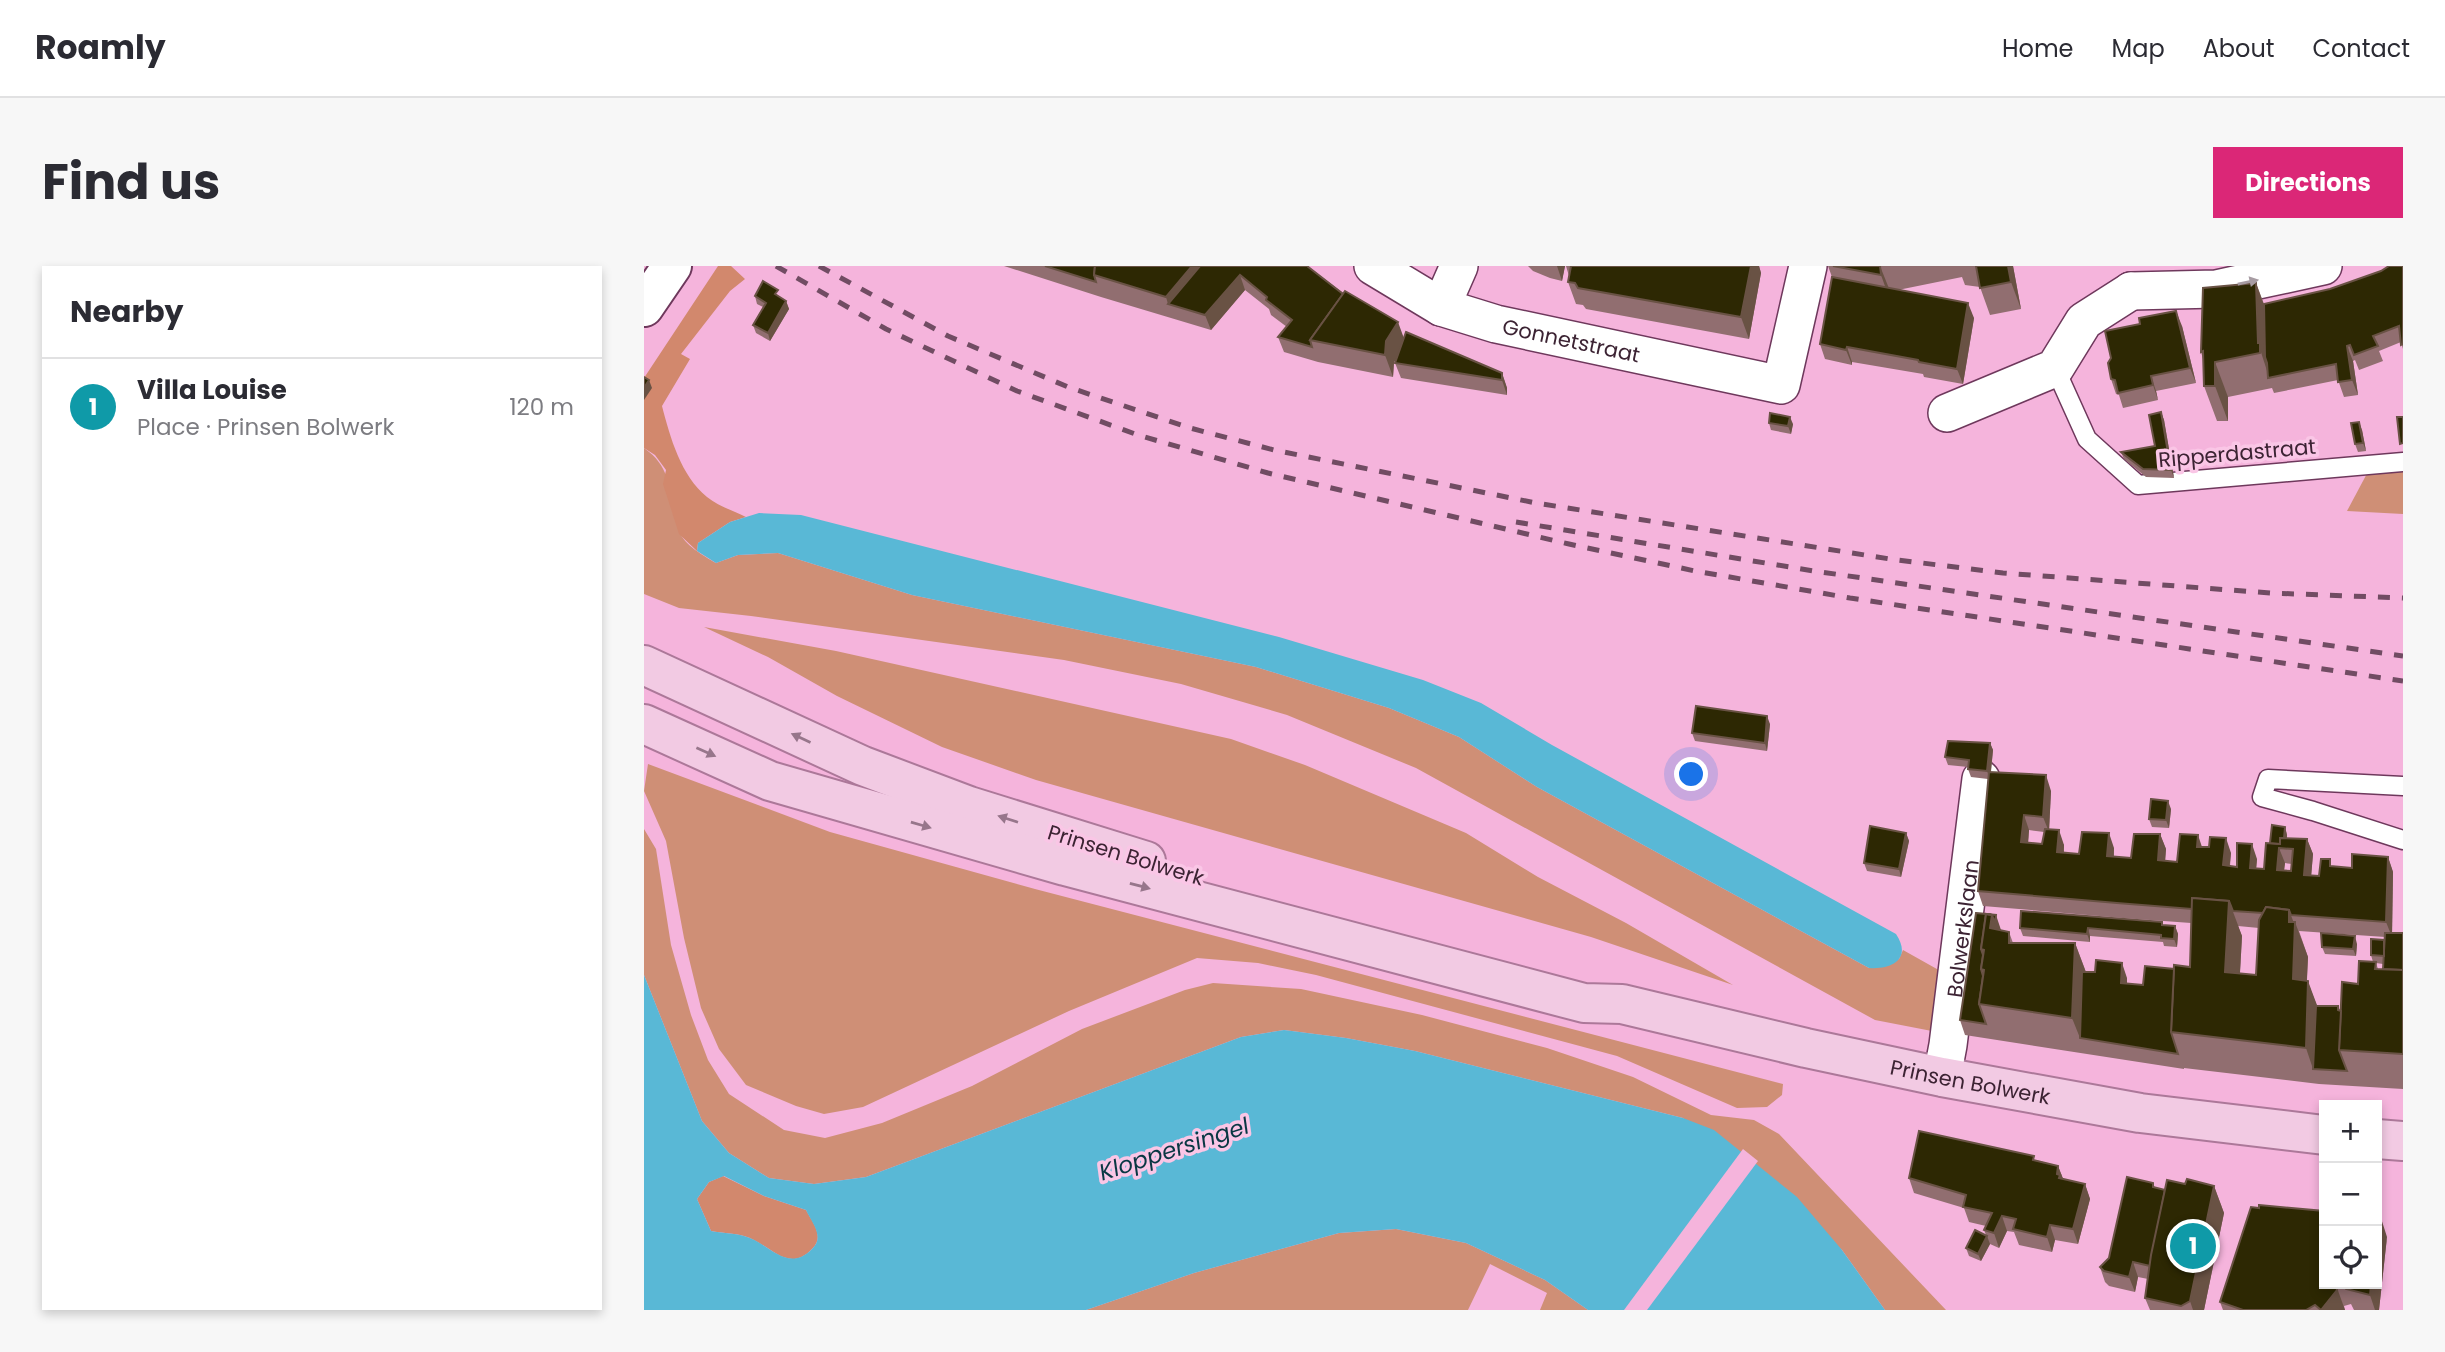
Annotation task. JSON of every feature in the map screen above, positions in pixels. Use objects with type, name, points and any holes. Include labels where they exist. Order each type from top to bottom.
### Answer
[{"type":"main road","name":"Prinsen Bolwerk","points":[[644,665],[863,766],[969,806],[1261,895],[1588,983],[1622,1004]]},
{"type":"main road","name":"Prinsen Bolwerk","points":[[644,724],[770,781],[1065,866],[1584,1003],[1622,1004],[1805,1048],[1942,1077],[2140,1113],[2319,1134]]},
{"type":"main road","points":[[2382,1139],[2403,1141]]},
{"type":"street","points":[[644,307],[672,266]]},
{"type":"street","name":"Gonnetstraat","points":[[1373,266],[1441,307],[1496,324],[1781,385],[1808,266]]},
{"type":"street","points":[[1441,307],[1459,266]]},
{"type":"street","points":[[1947,413],[2055,368],[2084,321],[2131,278],[2216,289],[2323,266]]},
{"type":"street","name":"Bolwerkslaan","points":[[1942,1077],[1981,779]]},
{"type":"lane","name":"Ripperdastraat","points":[[2055,368],[2087,439],[2138,485],[2403,462]]},
{"type":"lane","points":[[2403,786],[2268,779],[2262,797],[2403,840]]},
{"type":"shaded area","points":[[718,266],[731,266],[745,279],[730,291],[681,354],[690,359],[662,406],[673,443],[690,478],[711,500],[746,517],[730,522],[698,543],[697,551],[679,534],[663,484],[666,470],[655,455],[644,448],[644,378]]},
{"type":"shaded area","points":[[644,448],[662,466],[675,519],[685,541],[716,563],[738,555],[778,553],[912,595],[1256,667],[1389,708],[1459,737],[1537,787],[1869,968],[1899,959],[1903,950],[1944,973],[1937,1032],[1875,1020],[1416,768],[1287,715],[1181,684],[1064,660],[679,608],[644,594]]},
{"type":"shaded area","points":[[2403,463],[2403,514],[2347,511],[2371,466]]},
{"type":"shaded area","points":[[704,627],[836,651],[1231,739],[1305,765],[1466,833],[1538,877],[1626,923],[1733,985],[1591,937],[1036,780],[942,747]]},
{"type":"shaded area","points":[[648,764],[830,832],[1035,889],[1783,1084],[1782,1095],[1767,1107],[1737,1108],[1617,1056],[1316,975],[1258,963],[1197,958],[1069,1011],[863,1107],[824,1114],[796,1106],[746,1085],[719,1049],[701,1008],[684,938],[666,841],[644,791]]},
{"type":"shaded area","points":[[644,829],[656,849],[671,945],[691,1015],[708,1060],[729,1094],[784,1130],[825,1138],[882,1123],[972,1086],[1082,1029],[1185,990],[1213,983],[1301,989],[1422,1015],[1547,1048],[1633,1077],[1711,1115],[1754,1120],[1779,1134],[1946,1310],[1885,1310],[1842,1250],[1683,1118],[1415,1051],[1284,1030],[1241,1037],[866,1177],[814,1184],[769,1178],[729,1153],[702,1121],[644,975]]},
{"type":"shaded area","points":[[723,1176],[764,1196],[806,1210],[818,1235],[816,1244],[803,1256],[794,1259],[778,1255],[744,1236],[711,1231],[697,1199],[709,1182]]},
{"type":"shaded area","points":[[1396,1229],[1466,1243],[1545,1280],[1588,1310],[1540,1310],[1547,1293],[1490,1264],[1468,1310],[1086,1310],[1194,1273],[1339,1233]]},
{"type":"water","points":[[759,513],[801,515],[1279,637],[1423,680],[1481,703],[1552,745],[1896,934],[1902,950],[1901,956],[1898,961],[1886,967],[1869,968],[1537,787],[1459,737],[1389,708],[1256,667],[912,595],[778,553],[738,555],[716,563],[697,551],[698,543],[730,522]]},
{"type":"water","name":"Kloppersingel","points":[[644,975],[702,1121],[729,1153],[769,1178],[814,1184],[866,1177],[1241,1037],[1284,1030],[1415,1051],[1683,1118],[1714,1130],[1797,1197],[1842,1250],[1885,1310],[1588,1310],[1545,1280],[1466,1243],[1396,1229],[1339,1233],[1194,1273],[1086,1310],[644,1310]],"holes":[[[724,1176],[764,1196],[806,1210],[814,1225],[817,1240],[812,1249],[803,1256],[786,1258],[744,1236],[711,1231],[697,1199],[709,1182]]]},
{"type":"pier","points":[[1743,1149],[1758,1161],[1647,1310],[1624,1310]]},
{"type":"building","points":[[1045,266],[1095,266],[1096,282]]},
{"type":"building","points":[[1095,266],[1192,266],[1166,297],[1094,275]]},
{"type":"building","points":[[1200,266],[1307,266],[1343,294],[1310,340],[1312,347],[1278,337],[1292,320],[1240,275],[1205,315],[1168,304]]},
{"type":"building","points":[[1571,266],[1751,266],[1741,317],[1578,288],[1575,283],[1568,282]]},
{"type":"building","points":[[1833,266],[1880,266],[1881,275]]},
{"type":"building","points":[[1976,266],[2008,266],[2011,282],[1980,288]]},
{"type":"building","points":[[2389,266],[2403,266],[2403,344],[2401,345],[2399,326],[2373,336],[2378,346],[2354,355],[2350,345],[2347,346],[2352,380],[2338,382],[2336,364],[2268,378],[2264,304],[2330,289]]},
{"type":"building","points":[[1832,277],[1968,303],[1957,369],[1820,344]]},
{"type":"building","points":[[763,281],[778,290],[775,294],[786,301],[768,333],[753,325],[766,303],[755,296]]},
{"type":"building","points":[[2256,283],[2260,353],[2215,362],[2215,386],[2204,386],[2203,351],[2201,352],[2203,288]]},
{"type":"building","points":[[1345,291],[1398,322],[1386,341],[1385,355],[1310,340]]},
{"type":"building","points":[[2176,311],[2190,368],[2151,376],[2153,385],[2118,393],[2115,380],[2111,379],[2108,363],[2111,358],[2105,331],[2140,324],[2139,318]]},
{"type":"building","points":[[1406,332],[1502,373],[1502,380],[1395,363]]},
{"type":"building","points":[[2161,412],[2171,470],[2143,469],[2121,452],[2155,446],[2149,415]]},
{"type":"building","points":[[1770,413],[1790,417],[1788,426],[1769,423]]},
{"type":"building","points":[[2397,417],[2403,417],[2403,443],[2400,444]]},
{"type":"building","points":[[2359,422],[2363,443],[2355,444],[2351,423]]},
{"type":"building","points":[[1696,706],[1767,716],[1765,743],[1692,733]]},
{"type":"building","points":[[1948,741],[1990,743],[1987,771],[1968,769],[1969,760],[1945,757]]},
{"type":"building","points":[[1989,772],[2046,775],[2043,817],[2024,815],[2021,842],[2042,844],[2045,829],[2059,830],[2057,852],[2079,854],[2082,832],[2109,833],[2107,856],[2131,858],[2134,834],[2160,834],[2158,860],[2177,862],[2180,834],[2198,835],[2197,847],[2209,847],[2210,837],[2226,838],[2223,865],[2237,867],[2237,843],[2252,844],[2250,868],[2264,869],[2266,843],[2280,844],[2280,838],[2307,839],[2304,875],[2319,876],[2321,859],[2330,859],[2330,866],[2352,868],[2352,854],[2388,857],[2386,922],[2291,915],[2289,910],[2266,907],[2263,913],[2233,911],[2229,901],[2192,898],[2192,909],[1978,891]],"holes":[[[2279,848],[2293,849],[2291,871],[2277,870]]]},
{"type":"building","points":[[2151,799],[2168,801],[2166,820],[2149,819]]},
{"type":"building","points":[[2272,825],[2285,827],[2284,838],[2280,838],[2280,844],[2270,843]]},
{"type":"building","points":[[1870,826],[1906,833],[1899,869],[1864,863]]},
{"type":"building","points":[[2192,898],[2229,901],[2225,972],[2256,975],[2259,920],[2266,907],[2289,910],[2289,922],[2295,922],[2293,979],[2308,981],[2306,1048],[2171,1032],[2174,965],[2190,967]]},
{"type":"building","points":[[2021,911],[2162,922],[2162,925],[2175,926],[2174,939],[2161,938],[2161,935],[2088,928],[2087,934],[2020,928]]},
{"type":"building","points":[[1976,913],[1986,914],[1981,949],[1983,976],[1979,1004],[1986,1024],[1960,1020]]},
{"type":"building","points":[[1986,914],[1992,915],[1990,928],[2009,932],[2009,943],[2075,943],[2072,1018],[1979,1004],[1984,970],[1981,969],[1984,950],[1981,949]]},
{"type":"building","points":[[2321,933],[2355,936],[2353,949],[2322,947]]},
{"type":"building","points":[[2385,933],[2403,933],[2403,970],[2383,969]]},
{"type":"building","points":[[2371,939],[2384,940],[2384,956],[2371,955]]},
{"type":"building","points":[[2096,960],[2122,963],[2121,983],[2143,985],[2145,966],[2174,969],[2171,1032],[2178,1054],[2080,1038],[2082,972],[2095,972]]},
{"type":"building","points":[[2359,961],[2376,962],[2375,969],[2403,970],[2403,1054],[2339,1050],[2342,982],[2358,984]]},
{"type":"building","points":[[2316,1006],[2338,1006],[2341,1011],[2339,1050],[2347,1071],[2313,1069]]},
{"type":"building","points":[[1919,1131],[2034,1156],[2033,1160],[2058,1166],[2059,1178],[2085,1184],[2073,1229],[2050,1225],[2047,1237],[2013,1229],[2016,1219],[2002,1216],[1994,1233],[1984,1230],[1992,1213],[1963,1207],[1966,1195],[1909,1178]]},
{"type":"building","points":[[2127,1177],[2153,1183],[2153,1187],[2165,1190],[2150,1266],[2133,1262],[2129,1277],[2104,1271],[2100,1267],[2109,1258]]},
{"type":"building","points":[[2187,1179],[2214,1186],[2190,1301],[2181,1306],[2145,1298],[2167,1180],[2185,1184]]},
{"type":"building","points":[[2259,1205],[2319,1211],[2319,1289],[2337,1290],[2321,1310],[2315,1305],[2306,1310],[2243,1310],[2220,1302],[2251,1207],[2259,1208]]},
{"type":"building","points":[[1975,1230],[1987,1236],[1978,1254],[1966,1248]]},
{"type":"building","points":[[2346,1289],[2371,1289],[2370,1295]]},
{"type":"railway","points":[[776,266],[886,329],[1017,391],[1138,435],[1268,473],[1695,571],[1850,598],[2403,681]]},
{"type":"railway","points":[[819,266],[948,336],[1068,387],[1190,428],[1274,450],[1536,503],[1890,559],[2003,573],[2270,593],[2403,598]]},
{"type":"railway","points":[[1516,522],[1814,571],[2403,656]]},
{"type":"place","name":"Villa Louise","points":[[2193,1246]]}]
